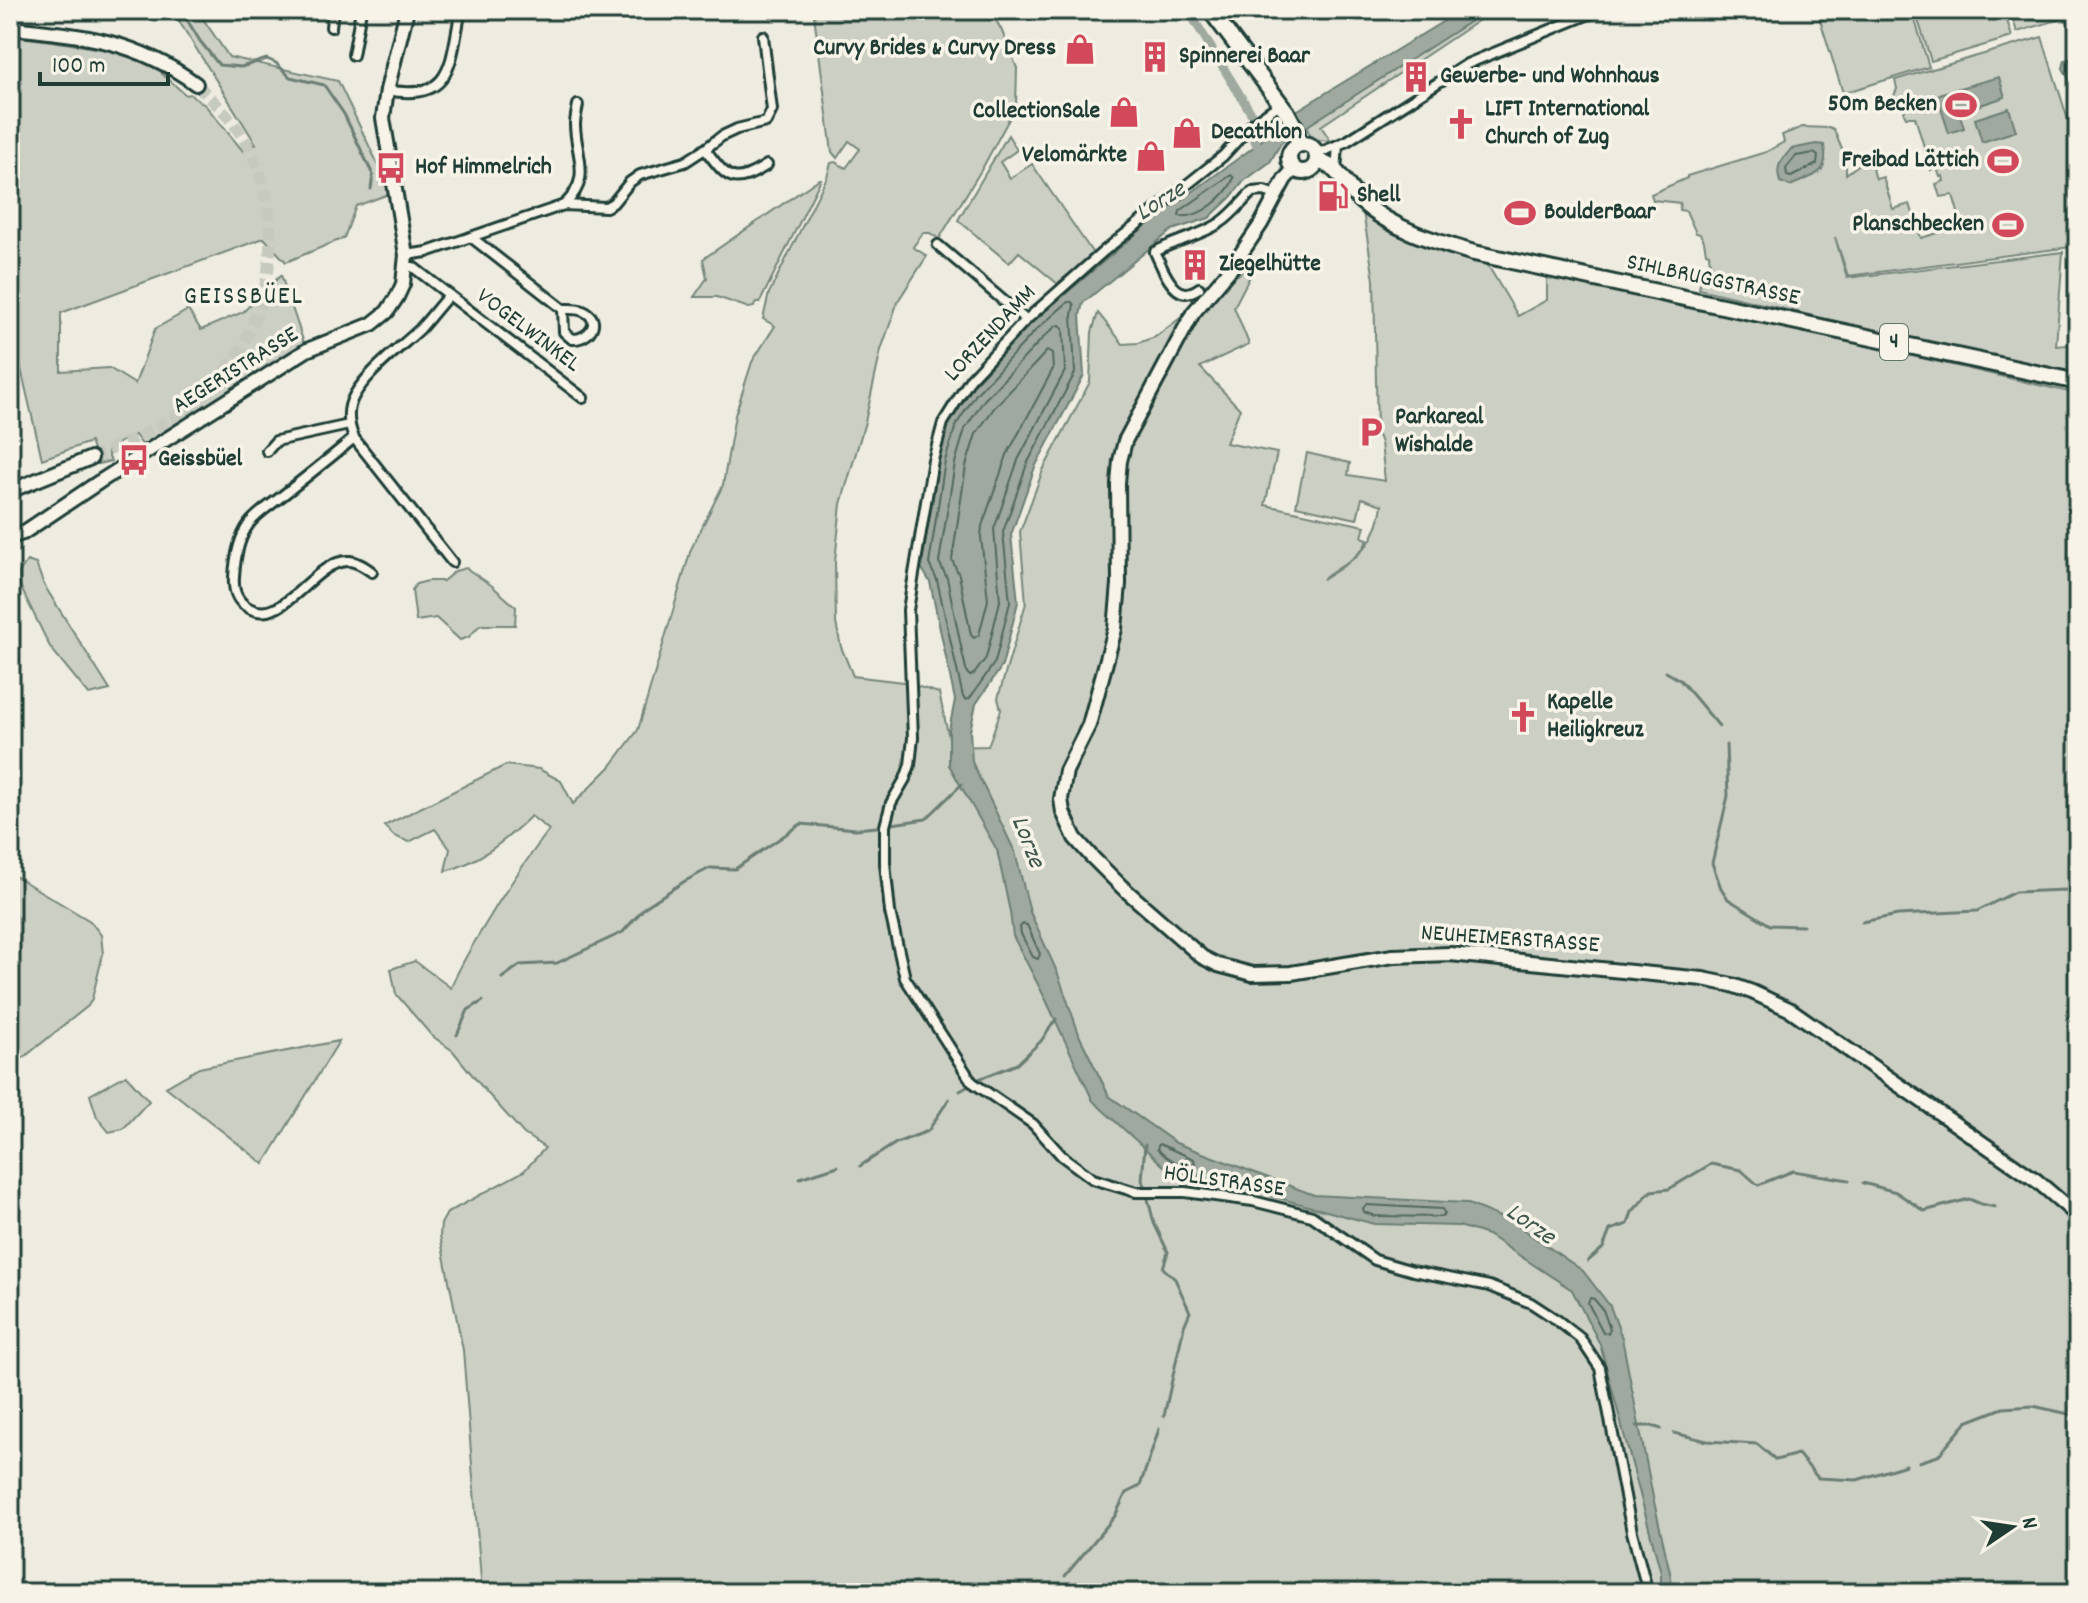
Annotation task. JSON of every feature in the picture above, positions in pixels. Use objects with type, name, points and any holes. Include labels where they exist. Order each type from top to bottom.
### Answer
[{"type":"main road","points":[[1210,10],[1284,108],[1298,140],[1312,146],[1315,162],[1305,173],[1294,169],[1289,157],[1298,140]]},
{"type":"main road","name":"SIHLBRUGGSTRASSE","points":[[1315,162],[1346,180],[1352,192]]},
{"type":"main road","name":"SIHLBRUGGSTRASSE","points":[[1315,162],[1325,174],[1400,228],[1474,253],[2078,382]]},
{"type":"street","points":[[331,27],[333,10]]},
{"type":"street","points":[[353,55],[361,10]]},
{"type":"street","name":"AEGERISTRASSE","points":[[10,537],[23,533],[307,350],[372,324],[387,312],[403,284],[406,261],[383,118],[407,10]]},
{"type":"street","points":[[387,90],[423,91],[435,88],[442,81],[448,71],[461,10]]},
{"type":"street","points":[[1315,162],[1467,64],[1599,10]]},
{"type":"street","points":[[10,28],[115,43],[162,62],[196,84]]},
{"type":"street","points":[[406,261],[564,205],[606,207],[640,175],[685,162],[722,136],[766,122],[772,110],[763,36]]},
{"type":"street","points":[[564,205],[580,185],[582,171],[575,124],[578,105]]},
{"type":"street","name":"LORZENDAMM","points":[[913,738],[908,610],[933,460],[943,423],[971,378],[1026,320],[1104,251],[1223,156],[1254,122],[1284,108]]},
{"type":"street","points":[[1336,172],[1338,145]]},
{"type":"street","points":[[705,149],[730,176],[749,176],[767,165]]},
{"type":"street","name":"NEUHEIMERSTRASSE","points":[[1294,169],[1232,267],[1193,313],[1125,441],[1118,483],[1119,584],[1115,629],[1089,725],[1062,785],[1063,812],[1075,838],[1122,887],[1186,944],[1202,957],[1236,971],[1271,975],[1393,956],[1450,954],[1703,979],[1752,992],[1791,1010],[1844,1045],[2037,1181],[2078,1216]]},
{"type":"street","points":[[1199,288],[1188,294],[1181,292],[1165,276],[1155,252],[1224,221],[1252,192],[1264,191],[1276,195]]},
{"type":"street","points":[[471,237],[563,309],[587,312],[592,319],[592,329],[588,335],[572,339],[564,332],[563,309]]},
{"type":"street","points":[[938,245],[1026,320]]},
{"type":"street","name":"VOGELWINKEL","points":[[406,261],[583,398]]},
{"type":"street","points":[[449,295],[421,328],[363,384],[350,407],[349,425],[354,438],[452,562]]},
{"type":"street","points":[[267,451],[276,441],[349,425]]},
{"type":"street","points":[[354,438],[249,524],[236,553],[233,580],[235,592],[250,609],[271,611],[334,565],[349,561],[372,572]]},
{"type":"street","points":[[10,491],[91,458]]},
{"type":"street","name":"HÖLLSTRASSE","points":[[913,738],[910,765],[891,803],[885,826],[890,912],[905,978],[972,1082],[1033,1124],[1062,1156],[1093,1179],[1136,1192],[1198,1194],[1253,1201],[1312,1216],[1375,1260],[1489,1286],[1531,1303],[1557,1320],[1580,1338],[1600,1368],[1632,1532],[1648,1593]]},
{"type":"shaded area","points":[[172,10],[197,10],[229,57],[338,81],[387,183],[389,194],[356,206],[344,238],[286,262],[264,238],[61,313],[61,371],[109,368],[135,384],[155,329],[188,310],[201,330],[243,312],[281,275],[305,346],[177,433],[143,446],[135,435],[108,448],[111,461],[98,464],[90,442],[42,459],[18,356],[10,345],[10,36],[113,51],[160,68],[162,74],[186,95],[190,94],[206,106],[243,151],[256,144]]},
{"type":"shaded area","points":[[817,10],[990,10],[1017,68],[1016,106],[983,167],[939,239],[930,233],[923,233],[913,247],[927,256],[898,301],[881,350],[865,422],[841,504],[835,562],[836,623],[841,647],[853,676],[903,682],[939,693],[951,747],[988,746],[1001,710],[998,698],[1026,603],[1020,532],[1043,470],[1090,382],[1092,332],[1098,313],[1123,344],[1138,343],[1155,337],[1259,259],[1234,307],[1249,344],[1200,367],[1240,409],[1226,443],[1277,453],[1265,505],[1365,526],[1362,537],[1368,539],[1360,552],[1322,580],[1354,558],[1362,551],[1369,542],[1382,505],[1362,498],[1357,519],[1296,506],[1307,453],[1350,463],[1348,475],[1385,481],[1377,433],[1374,280],[1363,212],[1408,239],[1486,262],[1518,316],[1547,300],[1547,276],[1695,306],[2078,394],[2078,1593],[482,1593],[463,1350],[440,1236],[441,1224],[447,1213],[524,1171],[545,1148],[524,1134],[453,1051],[431,1035],[396,994],[391,969],[415,961],[451,988],[496,906],[549,830],[531,816],[481,856],[445,871],[450,849],[435,829],[409,842],[394,836],[384,826],[506,765],[539,769],[561,781],[573,804],[610,767],[638,730],[691,549],[723,485],[735,415],[752,362],[775,326],[763,319],[769,293],[827,177],[831,163],[846,168],[860,149],[849,141],[837,158],[832,152],[814,15]]},
{"type":"shaded area","points":[[1488,10],[1494,10],[1321,126],[1330,140],[1318,140],[1310,134],[1306,126]]},
{"type":"shaded area","points":[[1817,10],[1912,10],[1929,67],[1843,93]]},
{"type":"shaded area","points":[[1915,10],[2004,10],[2012,37],[1931,61]]},
{"type":"shaded area","points":[[2010,10],[2078,10],[2078,14],[2017,32]]},
{"type":"shaded area","points":[[2042,37],[2074,139],[2078,138],[2078,246],[1848,276],[1835,237],[1847,278],[2063,252],[2056,346],[2078,344],[2078,378],[1699,289],[1701,278],[1714,275],[1704,241],[1696,233],[1686,211],[1679,210],[1680,203],[1653,200],[1651,194],[1687,176],[1766,152],[1784,142],[1782,135],[1802,127],[1829,128],[1834,130],[1846,159],[1846,174],[1869,157],[1876,179],[1883,177],[1893,209],[1910,204],[1921,238],[1962,226],[1953,195],[1940,197],[1936,184],[1944,181],[1943,176],[1940,177],[1936,165],[1931,170],[1915,117],[1906,117],[1904,113],[1907,102],[1893,98],[1897,89],[1895,80]]},
{"type":"shaded area","points":[[1008,135],[1017,150],[1000,162],[1010,178],[1032,164],[1092,252],[1059,285],[1019,252],[1009,263],[958,220]]},
{"type":"shaded area","points":[[819,179],[760,302],[749,308],[717,297],[694,297],[707,278],[703,259]]},
{"type":"shaded area","points":[[27,561],[36,564],[44,585],[110,690],[89,695],[50,647],[21,588],[18,574]]},
{"type":"shaded area","points":[[466,568],[516,607],[515,625],[480,625],[469,637],[460,640],[436,618],[416,621],[412,590],[416,584],[443,581],[455,571]]},
{"type":"shaded area","points":[[10,873],[90,921],[101,935],[103,954],[88,1006],[18,1062],[10,1065]]},
{"type":"shaded area","points":[[339,1041],[264,1164],[166,1087],[199,1068]]},
{"type":"shaded area","points":[[126,1075],[149,1101],[123,1129],[109,1132],[97,1117],[90,1095]]},
{"type":"water","points":[[1462,10],[1488,10],[1281,143],[1270,162],[1244,181],[1209,218],[1172,230],[1083,303],[1080,315],[1084,375],[1035,467],[1011,535],[1018,602],[1002,666],[976,704],[970,731],[972,762],[1015,852],[1030,912],[1058,974],[1080,1037],[1109,1096],[1176,1143],[1314,1195],[1466,1203],[1514,1223],[1583,1271],[1610,1306],[1622,1338],[1672,1593],[1661,1593],[1661,1573],[1600,1344],[1572,1290],[1488,1235],[1459,1226],[1374,1224],[1165,1167],[1093,1101],[1013,936],[997,850],[949,765],[949,730],[955,700],[930,582],[921,567],[937,459],[949,421],[970,389],[1030,324],[1143,228],[1251,149],[1298,110]]},
{"type":"water","points":[[2078,58],[2078,113],[2072,85],[2063,68],[2065,60]]},
{"type":"water","name":"50m Becken","points":[[1999,77],[2005,97],[1959,112],[1964,128],[1949,133],[1937,96]]},
{"type":"water","points":[[2009,108],[2016,131],[1982,142],[1975,119]]},
{"type":"water","points":[[1824,145],[1825,163],[1819,173],[1790,186],[1780,182],[1779,168],[1791,149]]},
{"type":"waterway","points":[[181,10],[219,65],[241,67],[267,59],[290,77],[324,85],[344,114],[373,175],[371,189]]},
{"type":"waterway","points":[[1188,10],[1251,113]]},
{"type":"waterway","points":[[1260,150],[1254,139],[1260,128],[1291,124]]},
{"type":"waterway","points":[[1666,672],[1680,680],[1719,726]]},
{"type":"waterway","points":[[1726,745],[1728,796],[1712,863],[1721,888],[1728,899],[1770,925],[1803,926]]},
{"type":"waterway","points":[[892,824],[926,819],[962,784]]},
{"type":"waterway","points":[[502,978],[520,965],[557,963],[623,932],[645,907],[685,881],[710,868],[735,869],[801,824],[856,829],[877,827]]},
{"type":"waterway","points":[[1862,922],[1898,915],[1977,911],[2015,892],[2065,890],[2078,902]]},
{"type":"waterway","points":[[457,1035],[468,1010],[483,1001]]},
{"type":"waterway","points":[[979,1079],[1017,1064],[1041,1041],[1056,1019]]},
{"type":"waterway","points":[[960,1091],[967,1087]]},
{"type":"waterway","points":[[860,1166],[896,1143],[928,1131],[949,1099]]},
{"type":"waterway","points":[[1144,1185],[1145,1145]]},
{"type":"waterway","points":[[1588,1261],[1603,1248],[1610,1230],[1628,1224],[1632,1212],[1651,1191],[1669,1189],[1711,1164],[1741,1170],[1758,1185],[1793,1171],[1849,1180]]},
{"type":"waterway","points":[[800,1178],[838,1166]]},
{"type":"waterway","points":[[1863,1183],[1896,1192],[1924,1211],[1969,1199],[1995,1207]]},
{"type":"waterway","points":[[1148,1199],[1154,1223],[1168,1252],[1163,1268],[1175,1279],[1190,1312],[1184,1326],[1164,1416]]},
{"type":"waterway","points":[[1919,1462],[1938,1456],[1967,1422],[2003,1408],[2033,1406],[2069,1414]]},
{"type":"waterway","points":[[1637,1426],[1661,1429]]},
{"type":"waterway","points":[[1065,1576],[1115,1516],[1126,1493],[1140,1486],[1159,1429]]},
{"type":"waterway","points":[[1674,1433],[1707,1441],[1757,1444],[1776,1460],[1798,1454],[1818,1478],[1857,1480],[1906,1465]]},
{"type":"tunnel","points":[[91,458],[160,426],[198,400],[222,375],[241,347],[256,317],[266,284],[270,250],[269,216],[262,183],[250,150],[239,132],[196,84]]},
{"type":"place","name":"Curvy Brides & Curvy Dress","points":[[1080,49]]},
{"type":"place","name":"Spinnerei Baar","points":[[1155,57]]},
{"type":"place","name":"Gewerbe- und Wohnhaus","points":[[1416,77]]},
{"type":"place","name":"50m Becken","points":[[1961,105]]},
{"type":"place","name":"CollectionSale","points":[[1124,112]]},
{"type":"place","name":"LIFT International Church of Zug","points":[[1461,124]]},
{"type":"place","name":"Decathlon","points":[[1187,133]]},
{"type":"place","name":"Velomärkte","points":[[1151,156]]},
{"type":"place","name":"Freibad Lättich","points":[[2003,161]]},
{"type":"place","name":"Hof Himmelrich","points":[[391,168]]},
{"type":"place","name":"Shell","points":[[1333,196]]},
{"type":"place","name":"BoulderBaar","points":[[1520,213]]},
{"type":"place","name":"Planschbecken","points":[[2008,225]]},
{"type":"place","name":"Ziegelhütte","points":[[1195,265]]},
{"type":"place","name":"Parkareal Wishalde","points":[[1371,432]]},
{"type":"place","name":"Geissbüel","points":[[134,460]]},
{"type":"place","name":"Kapelle Heiligkreuz","points":[[1523,717]]},
{"type":"district","name":"GEISSBÜEL","points":[[244,297]]},
{"type":"water label","name":"Lorze","points":[[1161,202]]},
{"type":"water label","name":"Lorze","points":[[1027,842]]},
{"type":"water label","name":"Lorze","points":[[1530,1225]]}]
